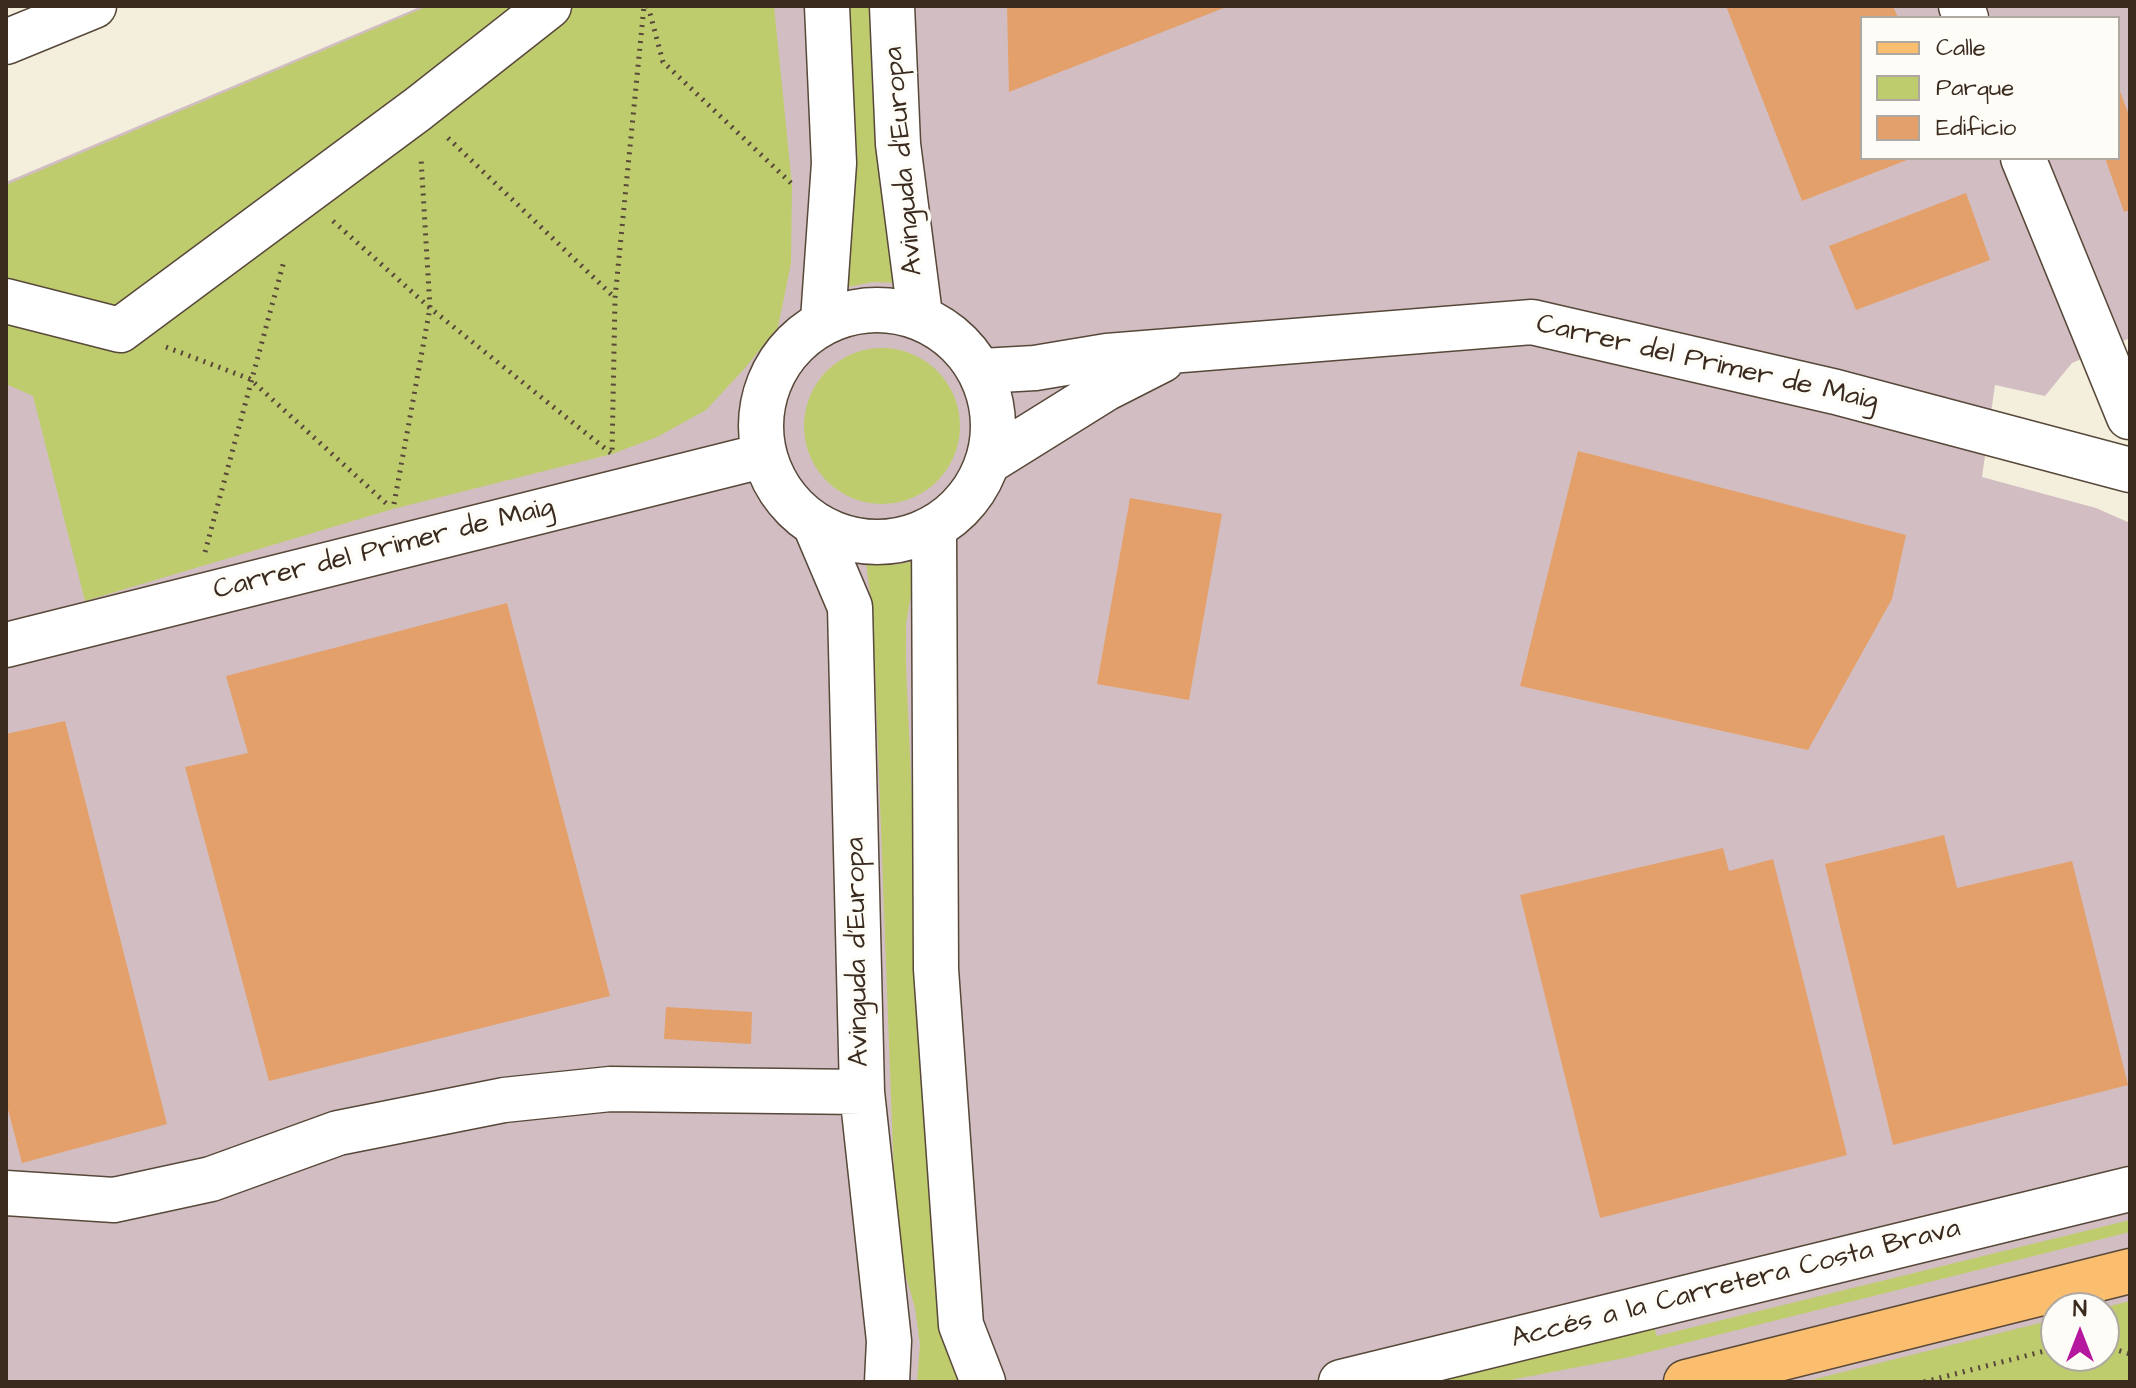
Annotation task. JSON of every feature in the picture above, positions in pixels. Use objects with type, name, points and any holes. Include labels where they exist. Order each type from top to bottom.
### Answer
[{"type":"main road","points":[[1686,1382],[2130,1271]]},
{"type":"street","points":[[6,42],[94,6]]},
{"type":"street","points":[[6,301],[120,330],[418,109],[549,6]]},
{"type":"street","points":[[823,320],[834,163],[827,6]]},
{"type":"street","name":"Avinguda d'Europa","points":[[892,6],[898,144],[920,315]]},
{"type":"street","points":[[2024,160],[2129,416],[2120,467]]},
{"type":"street","points":[[873,307],[920,315],[982,371],[995,415],[991,460],[969,500],[934,529],[879,543],[816,527],[782,497],[762,456],[759,441],[762,397],[786,350],[823,320],[873,307]]},
{"type":"street","name":"Carrer del Primer de Maig","points":[[982,371],[1035,368],[1107,356],[1182,349],[1532,322],[1836,392],[2120,467]]},
{"type":"street","name":"Carrer del Primer de Maig","points":[[991,460],[1105,389],[1182,349]]},
{"type":"street","name":"Carrer del Primer de Maig","points":[[6,645],[762,456]]},
{"type":"street","name":"Avinguda d'Europa","points":[[816,527],[850,607],[862,1092],[889,1341],[887,1382]]},
{"type":"street","points":[[934,529],[936,969],[961,1325],[983,1382]]},
{"type":"street","points":[[6,1193],[114,1200],[211,1179],[338,1133],[504,1100],[610,1089],[862,1092]]},
{"type":"street","name":"Accés a la Carretera Costa Brava","points":[[1341,1382],[2130,1189]]},
{"type":"path","points":[[646,6],[663,62],[792,185]]},
{"type":"path","points":[[202,565],[250,379],[303,194],[430,308],[612,454],[615,298],[646,6]]},
{"type":"path","points":[[418,109],[615,298]]},
{"type":"path","points":[[120,330],[250,379],[393,509],[430,308],[418,109]]},
{"type":"path","points":[[1924,1382],[2040,1352]]},
{"type":"shaded area","points":[[422,6],[2130,6],[2130,338],[2072,363],[2045,396],[1995,385],[1982,477],[2096,508],[2130,523],[2130,1382],[6,1382],[6,182]]},
{"type":"green space","points":[[428,6],[774,6],[792,185],[791,263],[778,327],[706,410],[657,437],[612,454],[393,509],[85,601],[33,396],[6,384],[6,185]]},
{"type":"green space","points":[[846,6],[877,6],[883,180],[895,283],[873,282],[843,288],[852,236],[853,181]]},
{"type":"green space","points":[[882,348],[912,354],[937,371],[954,396],[960,426],[954,456],[937,481],[912,498],[882,504],[852,498],[827,481],[810,456],[804,426],[810,396],[827,371],[852,354]]},
{"type":"green space","points":[[917,561],[906,624],[906,667],[933,1259],[949,1347],[963,1381],[917,1382],[920,1344],[915,1308],[896,1231],[875,670],[866,563],[892,565]]},
{"type":"green space","points":[[2130,1220],[2130,1232],[1625,1358],[1500,1382],[1405,1382],[1653,1325],[1657,1336]]},
{"type":"green space","points":[[2130,1301],[2130,1382],[1803,1382],[2040,1323],[2040,1372],[2120,1372],[2120,1304]]},
{"type":"building","points":[[1007,6],[1229,6],[1009,92]]},
{"type":"building","points":[[1726,6],[1893,6],[1897,16],[1860,16],[1860,160],[1907,160],[1802,201]]},
{"type":"building","points":[[2120,91],[2130,118],[2130,210],[2124,212],[2106,160],[2120,160]]},
{"type":"building","points":[[1966,193],[1990,260],[1856,310],[1829,246]]},
{"type":"building","points":[[1578,451],[1906,535],[1892,599],[1808,750],[1520,686]]},
{"type":"building","points":[[1130,498],[1222,514],[1189,700],[1097,684]]},
{"type":"building","points":[[507,603],[610,996],[269,1081],[185,767],[248,753],[226,676]]},
{"type":"building","points":[[65,721],[167,1124],[22,1163],[6,1102],[6,734]]},
{"type":"building","points":[[1944,835],[1957,888],[2072,861],[2128,1085],[1893,1145],[1825,864]]},
{"type":"building","points":[[1723,848],[1729,871],[1773,859],[1847,1155],[1600,1218],[1520,895]]},
{"type":"building","points":[[666,1007],[752,1012],[751,1044],[664,1039]]}]
